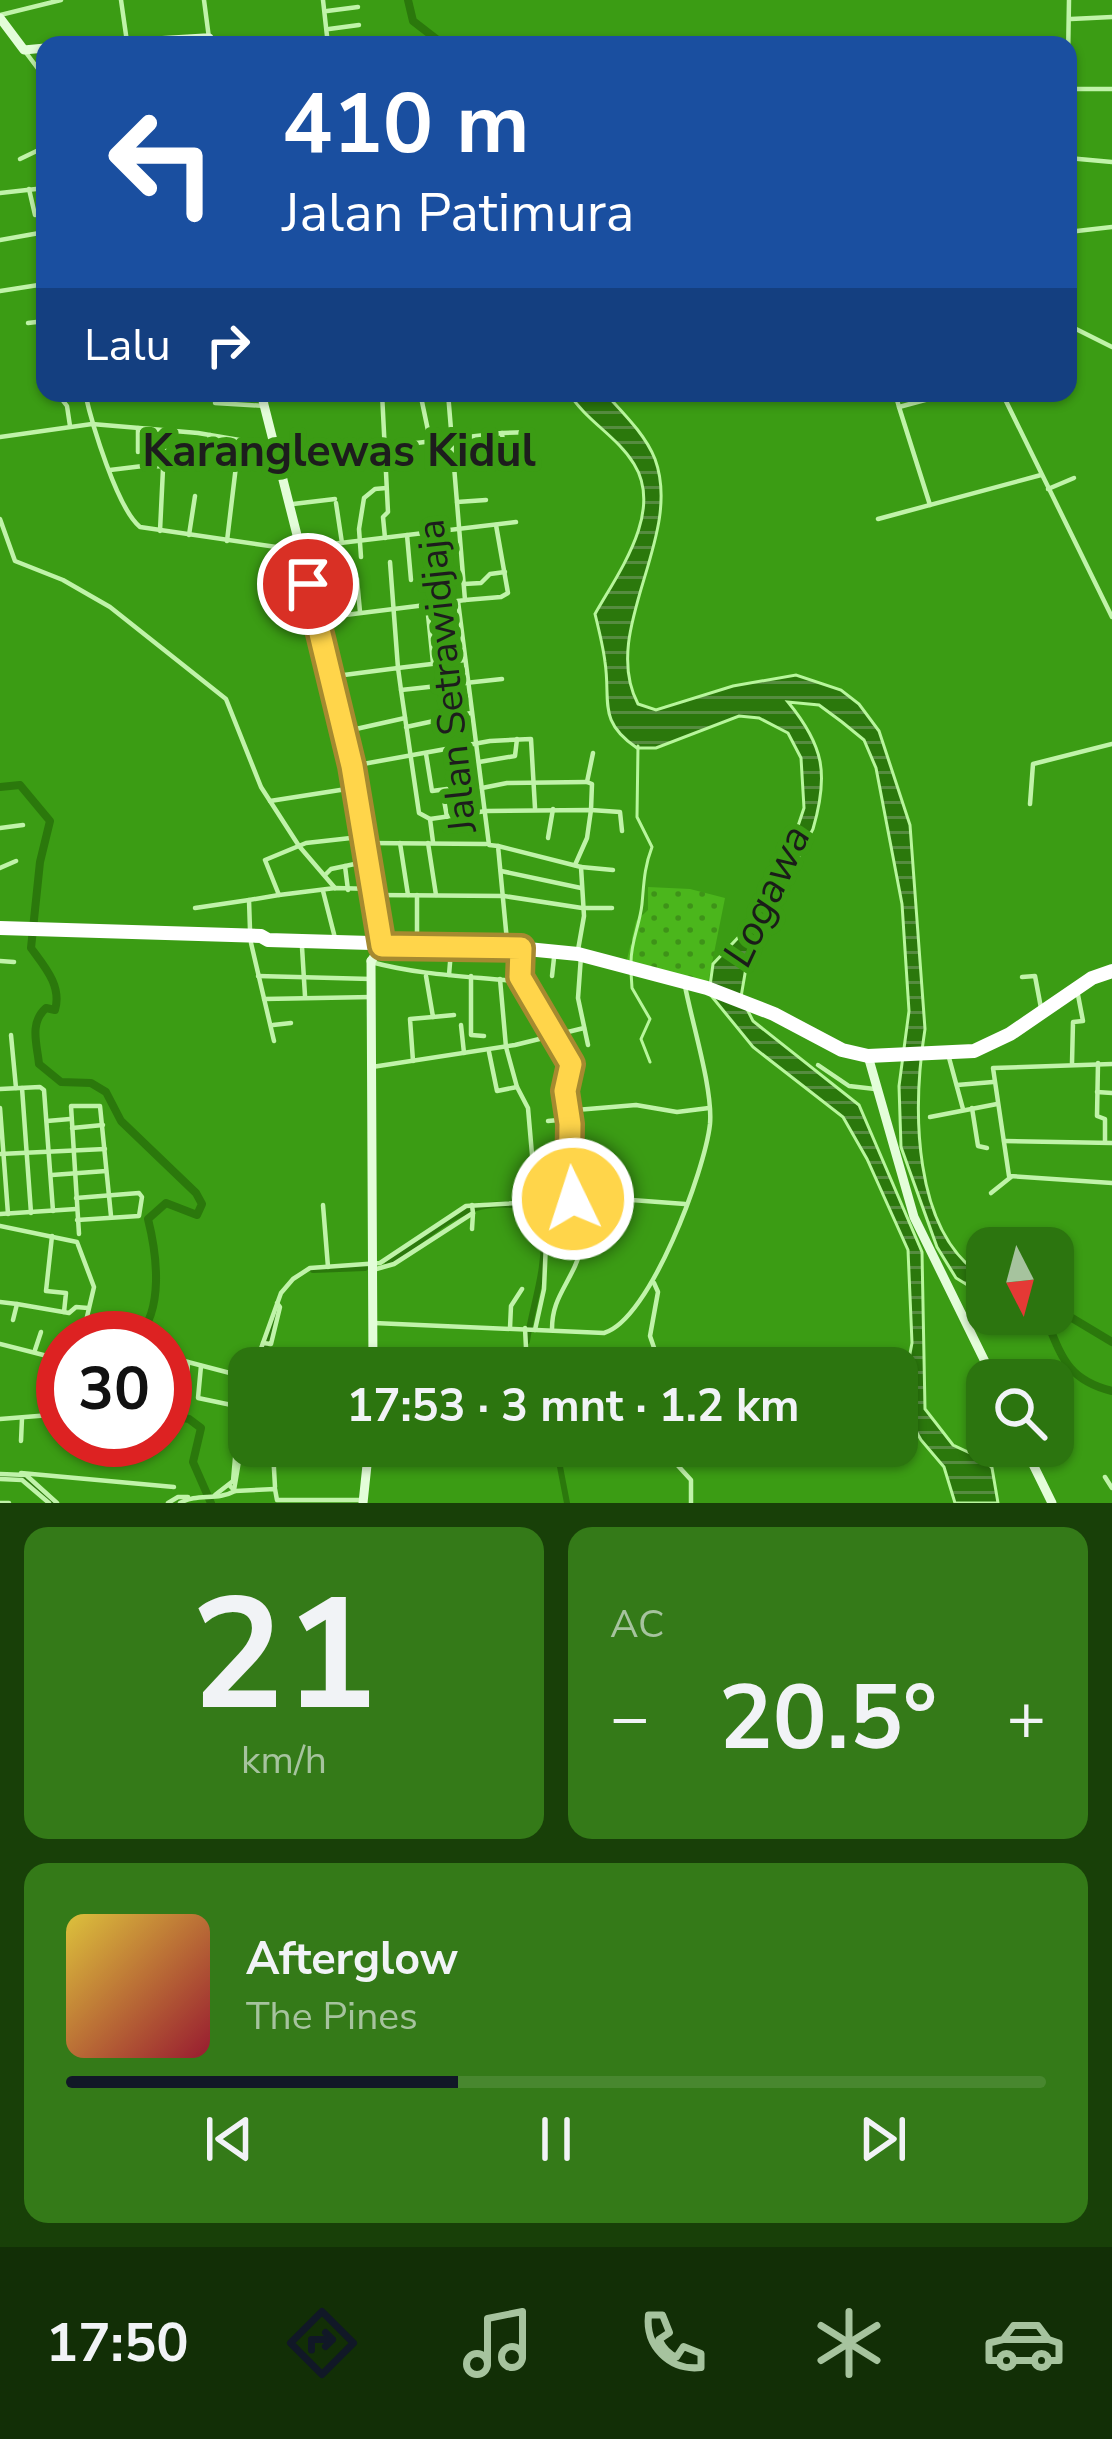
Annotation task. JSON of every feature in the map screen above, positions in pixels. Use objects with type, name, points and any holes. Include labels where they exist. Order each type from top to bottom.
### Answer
[{"type":"highway","points":[[5,930],[514,948],[579,955],[689,982],[774,1014],[842,1050],[888,1057],[989,1048],[1112,971]]},
{"type":"street","points":[[36,66],[0,17],[61,0]]},
{"type":"street","points":[[121,0],[126,36]]},
{"type":"street","points":[[204,0],[208,36]]},
{"type":"street","points":[[323,0],[327,36]]},
{"type":"street","points":[[1069,0],[1070,36]]},
{"type":"street","points":[[325,11],[358,8]]},
{"type":"street","points":[[1071,19],[1112,17]]},
{"type":"street","points":[[327,29],[359,26]]},
{"type":"street","points":[[24,50],[36,49]]},
{"type":"street","points":[[1077,88],[1112,89]]},
{"type":"street","points":[[20,159],[36,149]]},
{"type":"street","points":[[1077,159],[1112,162]]},
{"type":"street","points":[[29,189],[35,215]]},
{"type":"street","points":[[0,194],[36,189]]},
{"type":"street","points":[[1077,231],[1112,227]]},
{"type":"street","points":[[0,240],[36,234]]},
{"type":"street","points":[[0,291],[36,285]]},
{"type":"street","points":[[28,323],[36,322]]},
{"type":"street","points":[[1077,329],[1112,346]]},
{"type":"street","points":[[64,402],[70,426]]},
{"type":"street","points":[[88,402],[110,470],[132,521],[140,527],[298,549],[516,522]]},
{"type":"street","points":[[215,403],[231,402]]},
{"type":"street","points":[[264,402],[333,677],[387,946],[371,962],[373,1347]]},
{"type":"street","points":[[382,402],[385,538]]},
{"type":"street","points":[[424,402],[430,440]]},
{"type":"street","name":"Jalan Setrawidjaja","points":[[449,402],[464,584],[466,683],[489,844],[498,846],[520,977]]},
{"type":"street","points":[[896,402],[930,505]]},
{"type":"street","points":[[898,412],[926,402]]},
{"type":"street","points":[[1005,402],[1112,617]]},
{"type":"street","points":[[0,437],[92,424],[275,446],[382,447],[531,432]]},
{"type":"street","points":[[138,428],[138,452]]},
{"type":"street","points":[[502,433],[504,452]]},
{"type":"street","points":[[453,462],[485,459],[484,434]]},
{"type":"street","points":[[200,481],[210,435]]},
{"type":"street","points":[[227,541],[238,441]]},
{"type":"street","points":[[160,531],[164,448]]},
{"type":"street","points":[[110,470],[202,467]]},
{"type":"street","points":[[878,519],[1041,475]]},
{"type":"street","points":[[1048,489],[1074,478]]},
{"type":"street","points":[[361,557],[364,498],[375,489],[386,488]]},
{"type":"street","points":[[189,536],[195,496]]},
{"type":"street","points":[[457,502],[486,500]]},
{"type":"street","points":[[287,504],[336,501],[337,571],[358,581],[360,612]]},
{"type":"street","points":[[0,519],[10,554],[20,565],[63,580],[110,607],[226,698],[250,766],[270,801],[335,888]]},
{"type":"street","points":[[318,618],[507,595],[496,524]]},
{"type":"street","points":[[407,535],[411,580]]},
{"type":"street","points":[[390,562],[398,668],[418,813],[430,819],[535,809],[620,812],[622,831]]},
{"type":"street","points":[[464,584],[481,583],[490,574],[506,572]]},
{"type":"street","points":[[427,605],[433,664]]},
{"type":"street","points":[[333,677],[465,660]]},
{"type":"street","points":[[401,690],[502,679]]},
{"type":"street","points":[[345,732],[470,712]]},
{"type":"street","points":[[352,766],[517,739],[534,742],[535,809]]},
{"type":"street","points":[[478,763],[515,756],[517,739]]},
{"type":"street","points":[[1030,804],[1033,764],[1112,744]]},
{"type":"street","points":[[586,782],[593,753]]},
{"type":"street","points":[[426,754],[432,791],[447,789]]},
{"type":"street","points":[[482,788],[535,781],[592,784],[587,838],[578,866],[582,908],[577,979],[588,1045]]},
{"type":"street","points":[[270,801],[356,788]]},
{"type":"street","points":[[444,800],[447,818]]},
{"type":"street","points":[[548,838],[553,809]]},
{"type":"street","points":[[430,819],[436,895]]},
{"type":"street","points":[[0,828],[22,825]]},
{"type":"street","points":[[279,895],[265,860],[301,845],[365,840],[489,844]]},
{"type":"street","points":[[400,843],[408,895]]},
{"type":"street","points":[[498,846],[613,870]]},
{"type":"street","points":[[0,868],[16,861]]},
{"type":"street","points":[[325,875],[369,861]]},
{"type":"street","points":[[345,866],[348,890]]},
{"type":"street","points":[[501,871],[581,888]]},
{"type":"street","points":[[195,908],[335,888],[504,896],[612,908]]},
{"type":"street","points":[[322,889],[336,944]]},
{"type":"street","points":[[417,895],[417,946]]},
{"type":"street","points":[[248,900],[250,939],[274,1041]]},
{"type":"street","points":[[302,941],[305,998]]},
{"type":"street","points":[[354,944],[371,962],[426,976],[520,977],[571,1064],[565,1091],[569,1199]]},
{"type":"street","points":[[449,975],[451,946]]},
{"type":"street","points":[[552,976],[554,952]]},
{"type":"street","points":[[0,962],[14,962]]},
{"type":"street","points":[[258,976],[371,979]]},
{"type":"street","points":[[426,976],[433,1017]]},
{"type":"street","points":[[471,976],[471,1035],[484,1036]]},
{"type":"street","points":[[1022,977],[1035,976],[1042,1014]]},
{"type":"street","points":[[500,980],[506,1047],[528,1108],[536,1202]]},
{"type":"street","points":[[374,1323],[604,1333],[617,1329],[641,1304],[685,1204],[707,1134],[709,1108],[689,982]]},
{"type":"street","points":[[1072,1063],[1073,1024],[1084,1016],[1076,990]]},
{"type":"street","points":[[264,999],[372,997]]},
{"type":"street","points":[[413,1061],[410,1019],[454,1016]]},
{"type":"street","points":[[270,1025],[291,1023]]},
{"type":"street","points":[[461,1025],[464,1053]]},
{"type":"street","points":[[372,1067],[506,1047],[584,1028]]},
{"type":"street","points":[[11,1035],[31,1213]]},
{"type":"street","points":[[488,1050],[497,1091],[517,1087]]},
{"type":"street","points":[[943,1054],[963,1109]]},
{"type":"street","points":[[868,1056],[914,1216],[984,1359]]},
{"type":"street","points":[[1003,1141],[1108,1143],[1105,1119],[1096,1116],[1098,1064]]},
{"type":"street","points":[[1011,1178],[992,1066],[1112,1064]]},
{"type":"street","points":[[818,1065],[848,1086],[875,1088]]},
{"type":"street","points":[[1018,1065],[1019,1079]]},
{"type":"street","points":[[956,1085],[994,1082]]},
{"type":"street","points":[[0,1089],[43,1088],[53,1211]]},
{"type":"street","points":[[1097,1092],[1112,1093]]},
{"type":"street","points":[[930,1117],[997,1104]]},
{"type":"street","points":[[79,1234],[70,1106],[97,1105],[111,1216]]},
{"type":"street","points":[[577,1111],[636,1105],[675,1112],[709,1108]]},
{"type":"street","points":[[0,1108],[4,1214],[76,1209]]},
{"type":"street","points":[[972,1108],[978,1146],[987,1148]]},
{"type":"street","points":[[47,1121],[70,1119]]},
{"type":"street","points":[[548,1121],[569,1119]]},
{"type":"street","points":[[70,1128],[103,1125]]},
{"type":"street","points":[[542,1150],[569,1148]]},
{"type":"street","points":[[2,1154],[105,1149]]},
{"type":"street","points":[[51,1175],[106,1171]]},
{"type":"street","points":[[991,1193],[1011,1178],[1112,1183]]},
{"type":"street","points":[[76,1198],[139,1193],[142,1197],[140,1216],[77,1220]]},
{"type":"street","points":[[264,1347],[281,1293],[304,1270],[373,1268],[401,1256],[463,1207],[569,1199],[685,1204]]},
{"type":"street","points":[[538,1330],[578,1260],[586,1224],[583,1199]]},
{"type":"street","points":[[323,1205],[328,1267]]},
{"type":"street","points":[[472,1208],[472,1229]]},
{"type":"street","points":[[533,1347],[548,1252],[547,1219]]},
{"type":"street","points":[[0,1226],[79,1244],[94,1287],[87,1311]]},
{"type":"street","points":[[52,1237],[46,1291],[66,1293],[64,1311]]},
{"type":"street","points":[[653,1282],[658,1292],[650,1336],[654,1347]]},
{"type":"street","points":[[510,1328],[511,1306],[522,1289]]},
{"type":"street","points":[[0,1302],[58,1311]]},
{"type":"street","points":[[13,1320],[17,1304]]},
{"type":"street","points":[[72,1311],[76,1306],[88,1308]]},
{"type":"street","points":[[0,1344],[34,1352],[36,1345]]},
{"type":"street","points":[[192,1364],[228,1374]]},
{"type":"street","points":[[201,1366],[198,1398],[228,1404]]},
{"type":"street","points":[[0,1419],[36,1417]]},
{"type":"street","points":[[20,1441],[22,1418]]},
{"type":"street","points":[[232,1488],[236,1467]]},
{"type":"street","points":[[273,1467],[276,1502],[363,1501],[367,1467]]},
{"type":"street","points":[[679,1467],[691,1480],[691,1503]]},
{"type":"street","points":[[1034,1467],[1052,1503]]},
{"type":"street","points":[[0,1476],[21,1473],[174,1487]]},
{"type":"street","points":[[21,1473],[58,1503]]},
{"type":"street","points":[[0,1476],[22,1480],[49,1503]]},
{"type":"street","points":[[1105,1478],[1112,1487]]},
{"type":"street","points":[[168,1503],[232,1488],[274,1489]]},
{"type":"street","points":[[179,1503],[189,1497]]},
{"type":"street","points":[[0,1503],[9,1503]]},
{"type":"shaded area","points":[[648,887],[690,889],[725,898],[707,988],[626,964],[636,921],[648,910]]},
{"type":"water","points":[[576,402],[613,402],[640,432],[655,459],[661,489],[659,520],[628,646],[629,675],[638,704],[656,710],[733,686],[796,675],[841,690],[859,704],[879,731],[910,825],[925,1029],[919,1094],[923,1166],[943,1232],[966,1262],[966,1284],[956,1278],[937,1247],[901,1147],[899,1086],[909,1011],[902,904],[876,768],[864,740],[819,705],[788,702],[816,747],[821,792],[813,829],[748,956],[741,997],[753,1021],[859,1105],[922,1252],[925,1409],[953,1445],[966,1451],[966,1467],[992,1468],[998,1503],[955,1503],[944,1467],[918,1435],[918,1347],[911,1347],[908,1250],[867,1159],[843,1117],[753,1047],[709,993],[713,964],[750,925],[790,850],[804,808],[801,758],[788,733],[759,718],[739,716],[656,748],[637,748],[611,719],[595,614],[641,522],[642,483],[627,454]]},
{"type":"waterway","name":"Logawa","points":[[408,0],[413,21],[432,36]]},
{"type":"waterway","points":[[631,962],[652,847],[637,817],[638,746]]},
{"type":"waterway","points":[[0,787],[20,785],[50,821],[40,862],[31,948],[51,977],[57,1001],[55,1010],[46,1008],[37,1020],[39,1064],[61,1082],[91,1083],[106,1092],[121,1121],[202,1204],[197,1215],[166,1203],[148,1219],[156,1265],[152,1311]]},
{"type":"waterway","points":[[631,972],[632,988],[650,1019],[641,1039],[650,1062]]},
{"type":"waterway","points":[[388,1264],[445,1223],[475,1208],[512,1205],[533,1213],[540,1220],[544,1245],[527,1341]]},
{"type":"waterway","points":[[313,1270],[365,1268]]},
{"type":"waterway","points":[[265,1347],[275,1314]]},
{"type":"waterway","points":[[1074,1319],[1112,1342]]},
{"type":"waterway","points":[[1053,1335],[1076,1374],[1112,1391]]},
{"type":"waterway","points":[[192,1421],[201,1428],[193,1462],[211,1503]]},
{"type":"waterway","points":[[560,1467],[567,1503]]},
{"type":"waterway","points":[[0,1476],[25,1478],[52,1503]]},
{"type":"district","name":"Karanglewas Kidul","points":[[339,451]]},
{"type":"route","points":[[308,584],[352,766],[382,946],[521,948],[520,977],[571,1064],[565,1091],[570,1124],[569,1199],[573,1199]]}]
